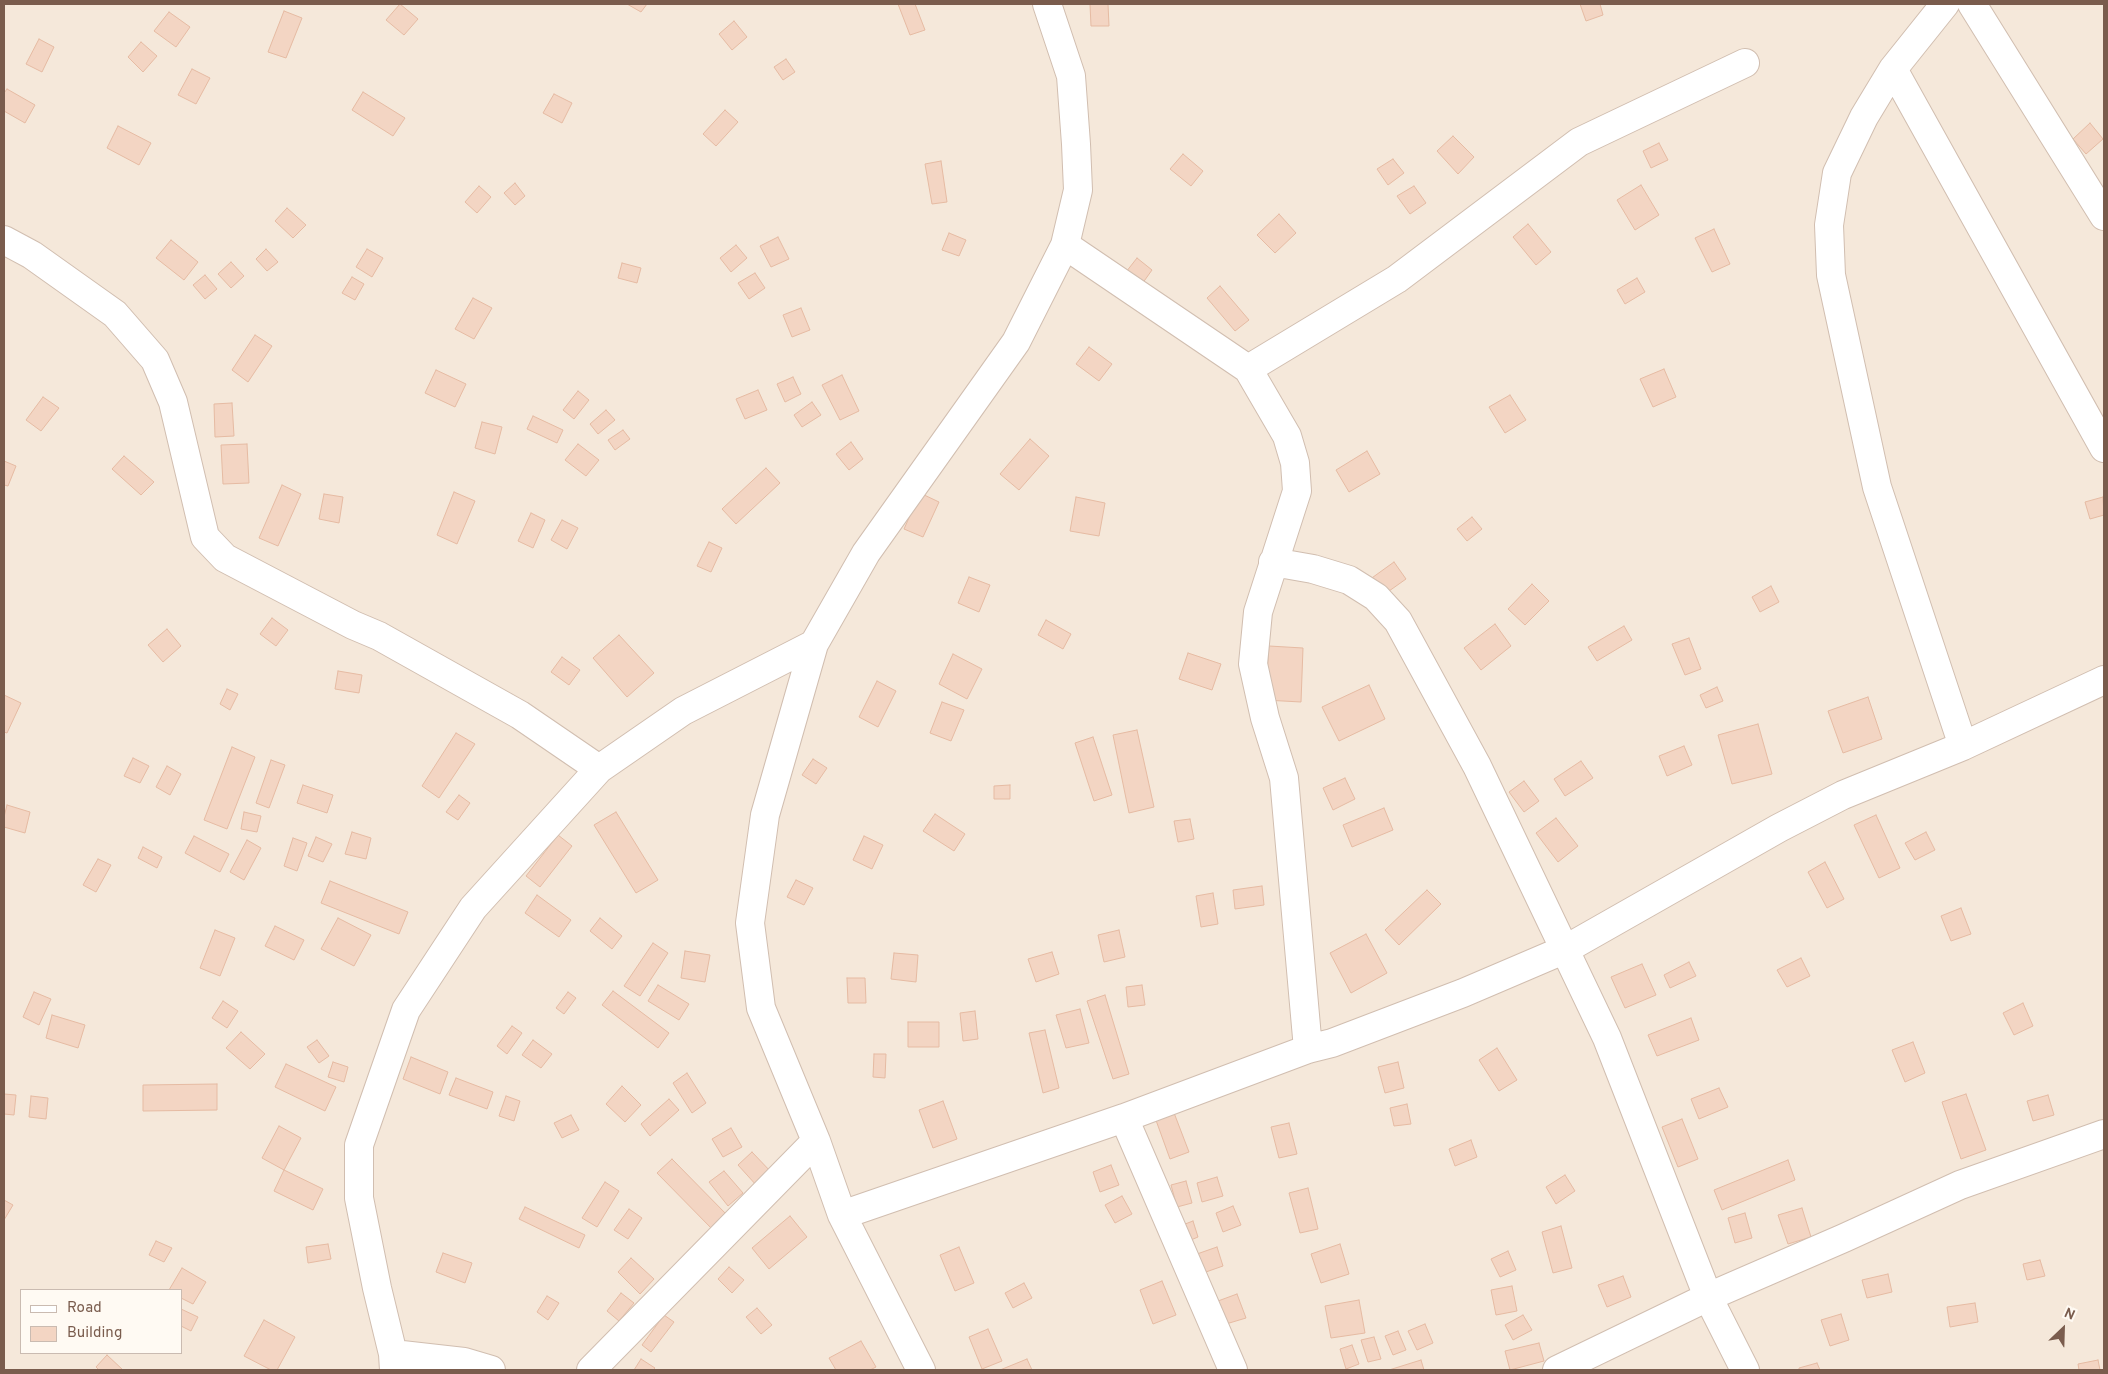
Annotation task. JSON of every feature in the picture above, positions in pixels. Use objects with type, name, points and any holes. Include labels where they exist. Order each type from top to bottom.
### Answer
[{"type":"street","points":[[921,1370],[842,1214],[816,1140],[761,1008],[750,923],[765,816],[814,644],[866,553],[1016,342],[1064,245],[1078,190],[1076,144],[1071,76],[1047,4]]},
{"type":"street","points":[[1946,4],[1893,69],[1864,117],[1837,172],[1829,225],[1831,275],[1876,487],[1963,746]]},
{"type":"street","points":[[1972,4],[2104,216]]},
{"type":"street","points":[[1248,369],[1397,279],[1579,142],[1745,63]]},
{"type":"street","points":[[1893,69],[2104,448]]},
{"type":"street","points":[[4,240],[32,255],[115,314],[155,360],[173,402],[205,537],[225,558],[352,625],[378,636],[520,715],[599,769]]},
{"type":"street","points":[[1064,245],[1248,369],[1287,436],[1295,463],[1298,491],[1258,612],[1253,664],[1265,718],[1284,778],[1308,1049]]},
{"type":"street","points":[[1273,562],[1313,569],[1349,580],[1376,596],[1398,621],[1477,766],[1566,949],[1607,1038],[1708,1297],[1745,1370]]},
{"type":"street","points":[[491,1370],[464,1362],[393,1362],[359,1198],[359,1145],[406,1010],[472,908],[599,769],[683,712],[814,644]]},
{"type":"street","points":[[842,1214],[1124,1118],[1308,1049],[1332,1043],[1463,993],[1566,949],[1779,828],[1835,799],[1963,746],[2104,680]]},
{"type":"street","points":[[1124,1118],[1233,1370]]},
{"type":"street","points":[[1556,1370],[1708,1297],[1960,1185],[2104,1134]]},
{"type":"street","points":[[591,1370],[816,1140]]},
{"type":"shaded area","points":[[4,4],[2104,4],[2104,1370],[4,1370]]},
{"type":"building","points":[[400,4],[418,19],[404,35],[386,20]]},
{"type":"building","points":[[627,4],[647,4],[641,12]]},
{"type":"building","points":[[898,4],[915,4],[925,30],[910,35]]},
{"type":"building","points":[[1090,4],[1108,4],[1109,26],[1091,26]]},
{"type":"building","points":[[1580,4],[1600,4],[1603,15],[1586,21]]},
{"type":"building","points":[[284,11],[302,18],[286,58],[268,52]]},
{"type":"building","points":[[169,12],[190,27],[176,47],[154,31]]},
{"type":"building","points":[[734,21],[747,37],[732,50],[719,34]]},
{"type":"building","points":[[39,39],[54,47],[42,72],[26,64]]},
{"type":"building","points":[[141,42],[157,56],[143,72],[128,57]]},
{"type":"building","points":[[786,59],[795,72],[783,80],[774,67]]},
{"type":"building","points":[[192,69],[210,78],[196,104],[178,95]]},
{"type":"building","points":[[7,89],[35,105],[25,123],[4,111],[4,93]]},
{"type":"building","points":[[363,92],[405,118],[393,136],[352,110]]},
{"type":"building","points":[[554,94],[572,103],[562,123],[543,113]]},
{"type":"building","points":[[725,110],[738,122],[716,146],[703,134]]},
{"type":"building","points":[[2090,123],[2103,139],[2086,154],[2073,139]]},
{"type":"building","points":[[118,126],[151,143],[139,165],[107,148]]},
{"type":"building","points":[[1453,136],[1474,157],[1458,174],[1437,151]]},
{"type":"building","points":[[1659,143],[1668,160],[1651,168],[1643,151]]},
{"type":"building","points":[[1183,154],[1203,171],[1191,186],[1170,169]]},
{"type":"building","points":[[1393,159],[1404,173],[1388,185],[1377,169]]},
{"type":"building","points":[[941,161],[947,202],[932,204],[925,164]]},
{"type":"building","points":[[515,183],[525,196],[515,205],[504,193]]},
{"type":"building","points":[[1641,185],[1659,215],[1635,230],[1617,200]]},
{"type":"building","points":[[479,186],[491,197],[477,213],[465,202]]},
{"type":"building","points":[[1414,186],[1426,203],[1410,214],[1397,196]]},
{"type":"building","points":[[287,208],[306,225],[293,238],[275,221]]},
{"type":"building","points":[[1279,214],[1296,233],[1275,253],[1257,235]]},
{"type":"building","points":[[1528,224],[1551,252],[1536,265],[1513,237]]},
{"type":"building","points":[[1714,229],[1730,264],[1712,272],[1695,238]]},
{"type":"building","points":[[949,233],[966,240],[959,256],[942,250]]},
{"type":"building","points":[[778,237],[789,259],[771,267],[760,246]]},
{"type":"building","points":[[171,240],[198,262],[184,280],[156,258]]},
{"type":"building","points":[[736,245],[747,258],[731,272],[720,258]]},
{"type":"building","points":[[266,249],[278,262],[267,271],[256,259]]},
{"type":"building","points":[[367,249],[383,258],[372,277],[356,267]]},
{"type":"building","points":[[1137,258],[1152,270],[1142,284],[1126,272]]},
{"type":"building","points":[[231,262],[244,276],[231,288],[218,274]]},
{"type":"building","points":[[622,263],[641,268],[637,283],[618,278]]},
{"type":"building","points":[[755,273],[765,288],[749,299],[738,283]]},
{"type":"building","points":[[205,275],[217,289],[205,299],[193,285]]},
{"type":"building","points":[[352,277],[364,284],[355,300],[342,293]]},
{"type":"building","points":[[1637,278],[1645,292],[1625,304],[1617,290]]},
{"type":"building","points":[[1220,286],[1249,320],[1235,331],[1207,298]]},
{"type":"building","points":[[473,298],[492,308],[474,339],[455,329]]},
{"type":"building","points":[[801,308],[810,330],[792,337],[783,315]]},
{"type":"building","points":[[255,335],[272,346],[248,382],[232,370]]},
{"type":"building","points":[[1089,347],[1112,364],[1099,381],[1076,364]]},
{"type":"building","points":[[1664,369],[1676,397],[1653,407],[1640,379]]},
{"type":"building","points":[[436,370],[466,384],[455,407],[425,393]]},
{"type":"building","points":[[842,375],[859,411],[840,420],[822,385]]},
{"type":"building","points":[[793,377],[801,394],[785,402],[777,384]]},
{"type":"building","points":[[758,390],[767,410],[745,419],[736,399]]},
{"type":"building","points":[[578,391],[589,400],[574,419],[563,410]]},
{"type":"building","points":[[1510,395],[1526,420],[1505,433],[1489,407]]},
{"type":"building","points":[[43,397],[59,408],[41,431],[26,420]]},
{"type":"building","points":[[812,402],[821,415],[802,427],[794,415]]},
{"type":"building","points":[[232,403],[234,436],[215,437],[214,404]]},
{"type":"building","points":[[606,410],[615,420],[598,434],[590,424]]},
{"type":"building","points":[[533,416],[563,430],[557,443],[527,429]]},
{"type":"building","points":[[482,422],[502,427],[495,454],[475,448]]},
{"type":"building","points":[[623,430],[630,439],[615,450],[608,440]]},
{"type":"building","points":[[1030,439],[1049,456],[1019,490],[1000,474]]},
{"type":"building","points":[[851,442],[863,459],[849,470],[836,454]]},
{"type":"building","points":[[247,444],[249,483],[223,484],[221,445]]},
{"type":"building","points":[[578,444],[599,460],[586,476],[565,460]]},
{"type":"building","points":[[1367,451],[1380,474],[1349,492],[1336,470]]},
{"type":"building","points":[[124,456],[154,482],[141,495],[112,469]]},
{"type":"building","points":[[4,461],[16,466],[8,486],[4,485]]},
{"type":"building","points":[[766,468],[780,483],[736,524],[722,509]]},
{"type":"building","points":[[282,485],[301,494],[278,546],[259,538]]},
{"type":"building","points":[[454,492],[475,501],[457,544],[437,535]]},
{"type":"building","points":[[920,493],[939,502],[923,537],[904,529]]},
{"type":"building","points":[[324,494],[343,497],[339,523],[319,519]]},
{"type":"building","points":[[1076,497],[1105,503],[1099,536],[1070,531]]},
{"type":"building","points":[[2103,497],[2104,515],[2090,519],[2085,502]]},
{"type":"building","points":[[531,513],[545,520],[533,548],[518,541]]},
{"type":"building","points":[[1472,517],[1482,529],[1467,541],[1457,529]]},
{"type":"building","points":[[562,520],[578,528],[567,549],[551,540]]},
{"type":"building","points":[[709,542],[722,548],[711,572],[697,566]]},
{"type":"building","points":[[1394,562],[1406,579],[1382,596],[1369,580]]},
{"type":"building","points":[[969,577],[990,585],[979,612],[958,603]]},
{"type":"building","points":[[1532,584],[1549,601],[1525,625],[1508,609]]},
{"type":"building","points":[[1771,586],[1779,602],[1760,612],[1752,597]]},
{"type":"building","points":[[272,618],[288,630],[276,646],[260,634]]},
{"type":"building","points":[[1046,620],[1071,634],[1063,649],[1038,635]]},
{"type":"building","points":[[1495,624],[1511,646],[1481,670],[1464,648]]},
{"type":"building","points":[[1624,626],[1632,640],[1597,661],[1588,647]]},
{"type":"building","points":[[167,629],[181,646],[163,662],[148,645]]},
{"type":"building","points":[[619,635],[654,673],[627,697],[593,658]]},
{"type":"building","points":[[1689,638],[1701,669],[1685,675],[1672,644]]},
{"type":"building","points":[[1269,646],[1303,648],[1301,702],[1265,700]]},
{"type":"building","points":[[1188,653],[1221,664],[1212,690],[1179,679]]},
{"type":"building","points":[[953,654],[982,669],[967,699],[939,684]]},
{"type":"building","points":[[562,657],[580,670],[569,685],[551,672]]},
{"type":"building","points":[[338,671],[362,675],[359,693],[335,689]]},
{"type":"building","points":[[877,681],[896,691],[878,727],[859,717]]},
{"type":"building","points":[[1369,685],[1385,719],[1339,741],[1322,707]]},
{"type":"building","points":[[1717,687],[1723,701],[1706,708],[1700,695]]},
{"type":"building","points":[[227,689],[238,694],[230,710],[220,704]]},
{"type":"building","points":[[4,695],[21,703],[7,733],[4,732]]},
{"type":"building","points":[[1868,697],[1882,739],[1843,753],[1828,711]]},
{"type":"building","points":[[942,702],[964,710],[951,741],[930,733]]},
{"type":"building","points":[[1758,724],[1772,774],[1732,784],[1718,735]]},
{"type":"building","points":[[1137,730],[1154,807],[1129,813],[1113,735]]},
{"type":"building","points":[[456,733],[475,744],[439,798],[422,786]]},
{"type":"building","points":[[1093,737],[1112,795],[1094,801],[1075,743]]},
{"type":"building","points":[[1684,746],[1692,765],[1667,776],[1659,756]]},
{"type":"building","points":[[232,747],[255,757],[227,829],[204,820]]},
{"type":"building","points":[[133,758],[149,766],[140,783],[124,776]]},
{"type":"building","points":[[813,759],[827,768],[816,784],[802,775]]},
{"type":"building","points":[[271,760],[285,765],[269,808],[256,803]]},
{"type":"building","points":[[1581,761],[1593,778],[1565,796],[1554,779]]},
{"type":"building","points":[[167,766],[181,774],[170,795],[156,787]]},
{"type":"building","points":[[1345,778],[1355,799],[1333,810],[1323,788]]},
{"type":"building","points":[[1524,781],[1539,801],[1524,812],[1509,792]]},
{"type":"building","points":[[303,785],[333,795],[327,813],[297,803]]},
{"type":"building","points":[[1010,785],[1010,799],[994,799],[994,786]]},
{"type":"building","points":[[459,795],[470,803],[458,820],[446,812]]},
{"type":"building","points":[[7,805],[30,812],[25,833],[4,827]]},
{"type":"building","points":[[1384,808],[1393,830],[1352,847],[1343,825]]},
{"type":"building","points":[[244,812],[261,816],[257,832],[241,829]]},
{"type":"building","points":[[616,812],[658,880],[636,893],[594,825]]},
{"type":"building","points":[[935,814],[965,834],[954,851],[923,831]]},
{"type":"building","points":[[1876,815],[1900,868],[1879,878],[1854,825]]},
{"type":"building","points":[[1556,818],[1578,846],[1558,862],[1536,833]]},
{"type":"building","points":[[1190,819],[1194,839],[1178,842],[1174,821]]},
{"type":"building","points":[[352,832],[371,838],[366,859],[345,854]]},
{"type":"building","points":[[1926,832],[1935,850],[1915,860],[1905,843]]},
{"type":"building","points":[[558,835],[572,846],[540,887],[526,876]]},
{"type":"building","points":[[194,836],[229,854],[220,872],[185,853]]},
{"type":"building","points":[[864,836],[883,845],[872,869],[853,860]]},
{"type":"building","points":[[316,837],[332,844],[323,862],[308,856]]},
{"type":"building","points":[[293,838],[307,843],[297,871],[284,866]]},
{"type":"building","points":[[247,840],[261,848],[244,880],[230,872]]},
{"type":"building","points":[[143,847],[162,857],[157,868],[138,858]]},
{"type":"building","points":[[98,859],[111,865],[96,892],[83,885]]},
{"type":"building","points":[[1825,862],[1844,899],[1827,908],[1808,872]]},
{"type":"building","points":[[796,880],[813,888],[804,905],[787,897]]},
{"type":"building","points":[[330,881],[408,912],[399,934],[321,903]]},
{"type":"building","points":[[1262,886],[1264,905],[1235,909],[1233,890]]},
{"type":"building","points":[[1427,890],[1441,904],[1399,945],[1385,930]]},
{"type":"building","points":[[1213,893],[1218,924],[1201,927],[1196,896]]},
{"type":"building","points":[[537,895],[571,920],[559,937],[525,913]]},
{"type":"building","points":[[1961,908],[1971,934],[1951,941],[1941,916]]},
{"type":"building","points":[[338,918],[371,935],[354,966],[321,949]]},
{"type":"building","points":[[600,918],[622,936],[612,949],[590,931]]},
{"type":"building","points":[[275,926],[304,940],[294,960],[265,946]]},
{"type":"building","points":[[215,930],[235,938],[220,976],[200,968]]},
{"type":"building","points":[[1119,930],[1125,957],[1104,962],[1098,935]]},
{"type":"building","points":[[1366,934],[1387,973],[1351,993],[1330,953]]},
{"type":"building","points":[[653,943],[668,953],[640,996],[624,986]]},
{"type":"building","points":[[685,951],[710,955],[705,982],[681,978]]},
{"type":"building","points":[[1052,952],[1059,974],[1036,982],[1028,959]]},
{"type":"building","points":[[894,953],[918,955],[916,982],[891,979]]},
{"type":"building","points":[[1801,958],[1810,976],[1787,987],[1777,970]]},
{"type":"building","points":[[1689,962],[1696,976],[1670,988],[1664,975]]},
{"type":"building","points":[[1642,964],[1656,995],[1625,1008],[1611,977]]},
{"type":"building","points":[[847,978],[865,978],[866,1003],[848,1003]]},
{"type":"building","points":[[658,985],[689,1004],[679,1020],[648,1001]]},
{"type":"building","points":[[1142,985],[1145,1005],[1128,1007],[1126,987]]},
{"type":"building","points":[[613,991],[669,1033],[658,1048],[602,1005]]},
{"type":"building","points":[[34,992],[51,999],[39,1025],[23,1017]]},
{"type":"building","points":[[568,992],[576,998],[564,1014],[556,1008]]},
{"type":"building","points":[[1105,995],[1129,1074],[1113,1079],[1087,1001]]},
{"type":"building","points":[[223,1001],[238,1011],[227,1028],[212,1018]]},
{"type":"building","points":[[2023,1003],[2033,1026],[2014,1035],[2003,1013]]},
{"type":"building","points":[[1080,1009],[1089,1043],[1066,1048],[1056,1015]]},
{"type":"building","points":[[975,1011],[978,1039],[963,1041],[960,1013]]},
{"type":"building","points":[[52,1015],[85,1025],[78,1048],[46,1038]]},
{"type":"building","points":[[1691,1018],[1699,1040],[1657,1056],[1648,1035]]},
{"type":"building","points":[[908,1022],[939,1022],[939,1047],[908,1047]]},
{"type":"building","points":[[512,1026],[522,1033],[507,1054],[497,1046]]},
{"type":"building","points":[[1045,1030],[1059,1088],[1043,1093],[1029,1033]]},
{"type":"building","points":[[241,1032],[265,1054],[250,1069],[226,1048]]},
{"type":"building","points":[[317,1040],[329,1056],[319,1063],[307,1047]]},
{"type":"building","points":[[533,1040],[552,1054],[541,1068],[522,1055]]},
{"type":"building","points":[[1913,1042],[1925,1073],[1905,1082],[1892,1050]]},
{"type":"building","points":[[1497,1048],[1517,1080],[1499,1091],[1479,1060]]},
{"type":"building","points":[[874,1054],[886,1054],[885,1078],[873,1077]]},
{"type":"building","points":[[411,1057],[448,1072],[440,1094],[403,1079]]},
{"type":"building","points":[[333,1062],[348,1067],[344,1082],[328,1077]]},
{"type":"building","points":[[1398,1062],[1404,1088],[1385,1093],[1378,1067]]},
{"type":"building","points":[[286,1064],[336,1087],[325,1111],[275,1087]]},
{"type":"building","points":[[687,1073],[706,1103],[692,1113],[673,1083]]},
{"type":"building","points":[[456,1078],[493,1092],[487,1109],[449,1095]]},
{"type":"building","points":[[217,1084],[217,1110],[143,1111],[143,1085]]},
{"type":"building","points":[[622,1086],[641,1105],[625,1122],[606,1104]]},
{"type":"building","points":[[1719,1088],[1728,1107],[1699,1119],[1691,1099]]},
{"type":"building","points":[[4,1094],[16,1095],[14,1115],[4,1114]]},
{"type":"building","points":[[1966,1094],[1986,1150],[1961,1159],[1942,1102]]},
{"type":"building","points":[[2048,1095],[2054,1115],[2033,1121],[2027,1101]]},
{"type":"building","points":[[31,1096],[48,1098],[46,1119],[29,1117]]},
{"type":"building","points":[[506,1096],[520,1101],[514,1121],[499,1116]]},
{"type":"building","points":[[669,1099],[679,1110],[650,1136],[641,1124]]},
{"type":"building","points":[[943,1101],[957,1139],[933,1148],[919,1110]]},
{"type":"building","points":[[1407,1104],[1411,1124],[1394,1126],[1390,1108]]},
{"type":"building","points":[[1171,1105],[1189,1152],[1170,1159],[1153,1112]]},
{"type":"building","points":[[571,1115],[579,1130],[562,1138],[554,1123]]},
{"type":"building","points":[[1682,1119],[1698,1159],[1678,1167],[1662,1127]]},
{"type":"building","points":[[1289,1123],[1297,1154],[1279,1158],[1271,1127]]},
{"type":"building","points":[[279,1126],[301,1138],[284,1170],[262,1158]]},
{"type":"building","points":[[731,1128],[742,1147],[723,1157],[712,1139]]},
{"type":"building","points":[[1471,1140],[1477,1157],[1455,1166],[1449,1149]]},
{"type":"building","points":[[752,1152],[772,1173],[757,1186],[738,1165]]},
{"type":"building","points":[[672,1159],[728,1216],[713,1230],[657,1173]]},
{"type":"building","points":[[1788,1160],[1795,1180],[1722,1210],[1714,1190]]},
{"type":"building","points":[[1111,1165],[1119,1185],[1100,1192],[1093,1172]]},
{"type":"building","points":[[284,1170],[323,1189],[313,1210],[274,1191]]},
{"type":"building","points":[[724,1171],[743,1193],[728,1206],[709,1182]]},
{"type":"building","points":[[1565,1175],[1575,1191],[1556,1204],[1546,1187]]},
{"type":"building","points":[[1217,1177],[1223,1196],[1202,1202],[1197,1183]]},
{"type":"building","points":[[1186,1181],[1192,1203],[1177,1207],[1171,1185]]},
{"type":"building","points":[[605,1182],[619,1191],[597,1227],[582,1218]]},
{"type":"building","points":[[1308,1188],[1318,1229],[1300,1233],[1289,1193]]},
{"type":"building","points":[[1122,1196],[1132,1214],[1115,1223],[1105,1205]]},
{"type":"building","points":[[4,1200],[13,1205],[4,1220]]},
{"type":"building","points":[[1233,1206],[1241,1225],[1223,1232],[1216,1213]]},
{"type":"building","points":[[525,1207],[585,1235],[579,1248],[519,1219]]},
{"type":"building","points":[[1802,1208],[1811,1237],[1788,1244],[1778,1215]]},
{"type":"building","points":[[629,1209],[642,1218],[628,1239],[614,1230]]},
{"type":"building","points":[[1745,1213],[1752,1238],[1735,1243],[1728,1218]]},
{"type":"building","points":[[790,1216],[807,1237],[769,1269],[752,1248]]},
{"type":"building","points":[[1193,1221],[1198,1237],[1186,1242],[1180,1226]]},
{"type":"building","points":[[1561,1226],[1572,1268],[1553,1273],[1542,1232]]},
{"type":"building","points":[[156,1241],[172,1248],[164,1262],[149,1255]]},
{"type":"building","points":[[328,1244],[331,1259],[308,1263],[306,1247]]},
{"type":"building","points":[[1340,1244],[1349,1274],[1321,1283],[1311,1254]]},
{"type":"building","points":[[959,1247],[974,1283],[955,1291],[940,1255]]},
{"type":"building","points":[[1217,1247],[1223,1266],[1203,1273],[1197,1254]]},
{"type":"building","points":[[1508,1251],[1516,1270],[1500,1277],[1491,1259]]},
{"type":"building","points":[[443,1253],[472,1263],[465,1283],[436,1272]]},
{"type":"building","points":[[631,1258],[654,1279],[640,1294],[618,1272]]},
{"type":"building","points":[[2040,1260],[2045,1276],[2027,1280],[2023,1264]]},
{"type":"building","points":[[729,1267],[744,1280],[732,1293],[718,1279]]},
{"type":"building","points":[[182,1268],[206,1282],[193,1304],[182,1298],[182,1289],[170,1289]]},
{"type":"building","points":[[1888,1274],[1892,1292],[1867,1298],[1862,1280]]},
{"type":"building","points":[[1623,1276],[1631,1297],[1607,1307],[1598,1285]]},
{"type":"building","points":[[1162,1281],[1176,1315],[1153,1324],[1140,1290]]},
{"type":"building","points":[[1024,1283],[1032,1298],[1013,1308],[1005,1293]]},
{"type":"building","points":[[1512,1286],[1517,1311],[1496,1315],[1491,1290]]},
{"type":"building","points":[[621,1293],[634,1303],[619,1321],[607,1311]]},
{"type":"building","points":[[1237,1294],[1246,1318],[1226,1324],[1218,1301]]},
{"type":"building","points":[[547,1296],[559,1303],[548,1320],[537,1312]]},
{"type":"building","points":[[1359,1300],[1365,1333],[1331,1338],[1325,1306]]},
{"type":"building","points":[[1975,1303],[1978,1322],[1950,1327],[1947,1307]]},
{"type":"building","points":[[757,1308],[772,1325],[761,1334],[746,1317]]},
{"type":"building","points":[[182,1309],[198,1317],[191,1331],[182,1326]]},
{"type":"building","points":[[1841,1314],[1849,1340],[1830,1346],[1821,1320]]},
{"type":"building","points":[[664,1315],[674,1322],[651,1352],[642,1345]]},
{"type":"building","points":[[1523,1315],[1532,1330],[1513,1340],[1505,1325]]},
{"type":"building","points":[[264,1320],[295,1337],[277,1370],[271,1370],[244,1356]]},
{"type":"building","points":[[1425,1324],[1433,1343],[1417,1350],[1408,1331]]},
{"type":"building","points":[[988,1329],[1002,1361],[982,1369],[969,1337]]},
{"type":"building","points":[[1398,1331],[1406,1350],[1393,1355],[1385,1336]]},
{"type":"building","points":[[1374,1337],[1381,1359],[1368,1362],[1361,1340]]},
{"type":"building","points":[[861,1341],[876,1367],[870,1370],[836,1370],[829,1358]]},
{"type":"building","points":[[1539,1343],[1544,1361],[1510,1370],[1505,1351]]},
{"type":"building","points":[[1352,1345],[1359,1364],[1346,1369],[1340,1349]]},
{"type":"building","points":[[107,1355],[123,1370],[99,1370],[96,1367]]},
{"type":"building","points":[[641,1359],[655,1368],[653,1370],[634,1370]]},
{"type":"building","points":[[1027,1359],[1032,1370],[1000,1370]]},
{"type":"building","points":[[1421,1360],[1424,1370],[1389,1370]]},
{"type":"building","points":[[2098,1360],[2100,1370],[2079,1370],[2078,1364]]},
{"type":"building","points":[[1817,1363],[1820,1370],[1799,1370],[1799,1368]]}]
